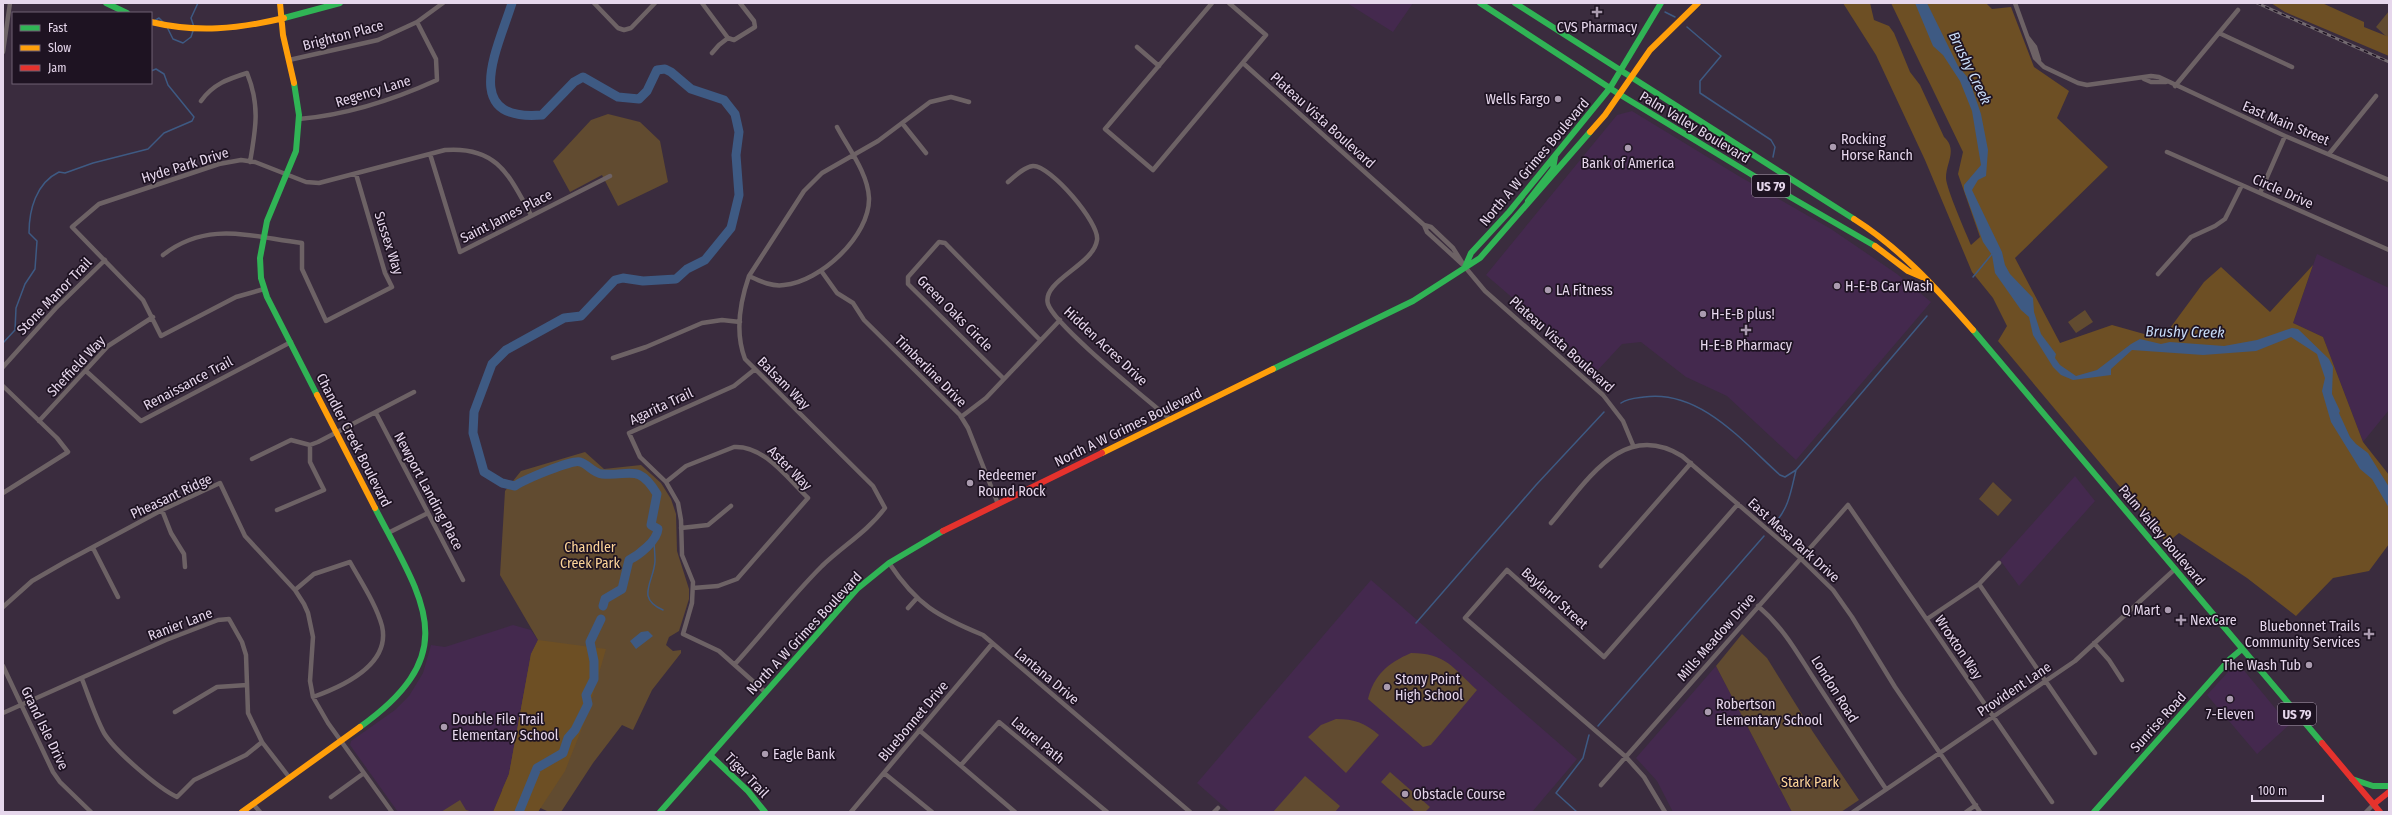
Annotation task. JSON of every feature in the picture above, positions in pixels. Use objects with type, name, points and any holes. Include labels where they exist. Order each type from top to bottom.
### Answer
[{"type":"main road","points":[[106,3],[125,12]]},
{"type":"main road","name":"Chandler Creek Boulevard","points":[[242,812],[398,698],[413,677],[422,655],[425,626],[424,608],[388,533],[264,289],[260,264],[261,236],[298,140],[299,119],[297,92],[279,20],[280,3]]},
{"type":"main road","points":[[152,22],[174,28],[207,31],[235,30],[279,20],[340,3]]},
{"type":"main road","name":"Palm Valley Boulevard","points":[[1480,3],[1610,88],[1754,176],[1865,239],[1908,271],[1922,277]]},
{"type":"main road","name":"Palm Valley Boulevard","points":[[1515,3],[1621,72],[1818,196],[1897,250],[1913,264],[1922,277],[1983,341],[2380,812]]},
{"type":"main road","name":"North A W Grimes Boulevard","points":[[1465,267],[1471,253],[1509,212],[1610,88],[1621,72],[1661,3]]},
{"type":"main road","name":"North A W Grimes Boulevard","points":[[660,812],[857,589],[889,563],[913,547],[998,504],[1413,301],[1480,258],[1582,142],[1620,94],[1650,50],[1698,3]]},
{"type":"main road","points":[[1524,209],[1534,192],[1552,169],[1556,161],[1555,157]]},
{"type":"main road","points":[[1754,176],[1760,175],[1804,199],[1811,200],[1818,196]]},
{"type":"main road","name":"Sunrise Road","points":[[2094,812],[2230,659],[2242,649]]},
{"type":"main road","name":"Tiger Trail","points":[[711,756],[745,787],[765,812]]},
{"type":"main road","points":[[2351,778],[2373,786],[2389,786]]},
{"type":"main road","points":[[2374,804],[2389,792]]},
{"type":"street","points":[[3,52],[10,3]]},
{"type":"street","name":"Brighton Place","points":[[289,60],[378,40],[417,22],[443,3]]},
{"type":"street","points":[[594,3],[618,28],[624,30],[631,28],[655,3]]},
{"type":"street","points":[[702,3],[728,38],[734,40],[751,31],[755,27],[754,21],[740,3]]},
{"type":"street","points":[[1212,3],[1105,129],[1153,170],[1266,35],[1229,3]]},
{"type":"street","name":"East Main Street","points":[[2015,3],[2028,38],[2035,47],[2039,60],[2044,67],[2083,84],[2151,76],[2159,77],[2166,82],[2286,136],[2389,180]]},
{"type":"street","points":[[2175,86],[2238,10]]},
{"type":"street","name":"Regency Lane","points":[[299,119],[326,117],[368,106],[404,95],[437,80],[436,59],[417,22]]},
{"type":"street","points":[[2219,33],[2292,67]]},
{"type":"street","points":[[712,53],[728,38]]},
{"type":"street","points":[[1137,47],[1158,66]]},
{"type":"street","name":"Plateau Vista Boulevard","points":[[1243,63],[1424,225],[1427,232],[1447,253],[1465,267]]},
{"type":"street","points":[[202,101],[209,89],[225,80],[247,73],[255,92],[257,112],[250,162]]},
{"type":"street","points":[[2329,154],[2376,96]]},
{"type":"street","name":"Balsam Way","points":[[735,664],[816,572],[853,538],[872,524],[885,508],[873,486],[754,370],[742,351],[739,335],[740,322],[749,276],[809,184],[822,173],[878,141],[925,106],[937,100],[956,98],[969,102]]},
{"type":"street","points":[[902,123],[926,153]]},
{"type":"street","points":[[749,276],[772,285],[784,285],[822,272],[857,234],[867,213],[868,186],[837,127]]},
{"type":"street","points":[[2260,193],[2286,136]]},
{"type":"street","name":"Hyde Park Drive","points":[[264,289],[236,297],[161,336],[153,317],[143,300],[131,285],[72,227],[99,204],[219,164],[241,160],[306,182],[319,183],[444,150],[460,149],[482,154],[494,161],[511,179],[531,215]]},
{"type":"street","name":"Circle Drive","points":[[2167,152],[2389,250]]},
{"type":"street","name":"Saint James Place","points":[[430,154],[460,252],[610,176]]},
{"type":"street","name":"Hidden Acres Drive","points":[[1008,182],[1026,168],[1034,166],[1043,168],[1052,175],[1096,228],[1097,240],[1091,254],[1048,292],[1048,304],[1074,335],[1171,420]]},
{"type":"street","name":"Sussex Way","points":[[261,236],[302,243],[302,269],[326,321],[392,287],[385,273],[356,174]]},
{"type":"street","points":[[2158,274],[2191,237],[2215,226],[2224,218],[2242,185]]},
{"type":"street","name":"Plateau Vista Boulevard","points":[[1424,225],[1431,227],[1453,248],[1465,267],[1486,291],[1603,395],[1623,421],[1633,445]]},
{"type":"street","points":[[163,255],[176,245],[207,235],[230,232],[261,236]]},
{"type":"street","name":"Green Oaks Circle","points":[[1004,379],[908,284],[908,277],[939,242],[945,243],[1040,340]]},
{"type":"street","name":"Stone Manor Trail","points":[[3,366],[56,308],[105,260]]},
{"type":"street","name":"Timberline Drive","points":[[822,272],[836,293],[853,303],[864,320],[962,417],[968,428],[998,504]]},
{"type":"street","name":"Sheffield Way","points":[[39,420],[115,340],[153,317]]},
{"type":"street","points":[[613,358],[646,347],[702,323],[722,320],[740,322]]},
{"type":"street","points":[[962,417],[979,405],[1060,320]]},
{"type":"street","name":"Renaissance Trail","points":[[86,371],[141,421],[291,342]]},
{"type":"street","name":"Agarita Trail","points":[[754,370],[734,386],[629,433],[640,457],[666,482],[678,503],[682,555],[693,579],[692,604],[683,634],[719,651],[765,692]]},
{"type":"street","points":[[3,386],[39,420],[68,452],[4,491]]},
{"type":"street","points":[[252,459],[291,440],[310,445],[376,413],[414,392]]},
{"type":"street","name":"Newport Landing Place","points":[[376,413],[463,580]]},
{"type":"street","points":[[277,510],[324,490],[312,466],[310,445]]},
{"type":"street","points":[[1551,523],[1612,455],[1633,445]]},
{"type":"street","name":"East Mesa Park Drive","points":[[1633,445],[1667,448],[1691,463],[1822,578],[1843,603],[1895,687],[1980,812]]},
{"type":"street","name":"Aster Way","points":[[666,482],[686,466],[734,447],[740,447],[760,453],[808,498],[737,579],[718,586],[693,588]]},
{"type":"street","points":[[1600,566],[1691,463]]},
{"type":"street","name":"Pheasant Ridge","points":[[3,607],[32,582],[162,510],[220,483],[245,536],[295,590],[308,613],[313,637],[310,681],[312,697],[392,812]]},
{"type":"street","name":"Bayland Street","points":[[1665,812],[1651,786],[1626,757],[1465,618],[1507,570],[1604,657],[1738,504]]},
{"type":"street","name":"Mills Meadow Drive","points":[[1601,785],[1848,505]]},
{"type":"street","name":"Wroxton Way","points":[[1848,505],[2052,802]]},
{"type":"street","points":[[680,528],[708,525],[719,518],[731,506]]},
{"type":"street","points":[[162,510],[171,533],[184,554],[185,567]]},
{"type":"street","points":[[388,533],[428,513]]},
{"type":"street","points":[[93,548],[118,597]]},
{"type":"street","points":[[295,590],[314,574],[350,562],[376,611],[382,627],[382,642],[377,655],[371,663],[336,689],[312,697]]},
{"type":"street","name":"Lantana Drive","points":[[889,563],[909,591],[917,598],[950,622],[983,635],[1190,812]]},
{"type":"street","points":[[1927,619],[1979,584],[1999,564]]},
{"type":"street","name":"Provident Lane","points":[[1853,812],[2075,661],[2175,569]]},
{"type":"street","points":[[1979,584],[2095,753]]},
{"type":"street","points":[[908,608],[917,598]]},
{"type":"street","name":"London Road","points":[[1758,606],[1776,622],[1794,644],[1813,678],[1886,790]]},
{"type":"street","name":"Ranier Lane","points":[[3,713],[82,679],[166,640],[218,620],[229,619],[242,642],[246,655],[248,713],[262,742],[289,777]]},
{"type":"street","points":[[2094,643],[2109,660],[2122,680]]},
{"type":"street","name":"Bluebonnet Drive","points":[[851,812],[992,644]]},
{"type":"street","name":"Grand Isle Drive","points":[[3,666],[53,772],[60,782],[91,812]]},
{"type":"street","points":[[82,679],[104,733],[111,742],[149,778],[178,797],[194,780],[246,755],[262,742]]},
{"type":"street","points":[[175,712],[217,687],[247,685]]},
{"type":"street","name":"Laurel Path","points":[[961,765],[998,722],[1107,812]]},
{"type":"street","points":[[919,730],[1015,812]]},
{"type":"street","points":[[331,797],[364,773]]},
{"type":"street","points":[[884,773],[932,812]]},
{"type":"street","points":[[253,804],[260,812]]},
{"type":"street","points":[[2366,812],[2374,804]]},
{"type":"street","points":[[1966,812],[1976,806]]},
{"type":"shaded area","points":[[1347,3],[1413,3],[1393,32]]},
{"type":"shaded area","points":[[1843,3],[1870,3],[1874,20],[1889,26],[1894,33],[1910,72],[1920,85],[1950,147],[1951,151],[1946,172],[1947,183],[1971,245],[1980,237],[1958,174],[1963,152],[1891,3],[1986,3],[1992,9],[2011,7],[2034,67],[2069,91],[2057,118],[2108,167],[2015,258],[2060,343],[2112,325],[2162,339],[2204,282],[2221,267],[2270,312],[2313,265],[2293,323],[2323,337],[2363,442],[2389,475],[2389,544],[2369,571],[2333,578],[2296,616],[2247,578],[2179,533],[2167,543],[1998,341],[2007,326],[1993,298],[1972,272],[1925,160],[1876,55]]},
{"type":"shaded area","points":[[2271,3],[2322,3],[2364,22],[2364,27],[2389,37],[2389,56],[2285,12]]},
{"type":"shaded area","points":[[1632,111],[1737,175],[1831,229],[1897,274],[1931,302],[1796,460],[1727,396],[1686,377],[1641,342],[1622,344],[1597,371],[1486,275],[1617,115]]},
{"type":"shaded area","points":[[2317,254],[2389,288],[2389,410],[2363,442],[2323,337],[2293,323]]},
{"type":"shaded area","points":[[2075,476],[2095,501],[2019,586],[2000,560]]},
{"type":"shaded area","name":"Stony Point High School","points":[[1371,580],[1577,759],[1532,812],[1230,812],[1197,783]]},
{"type":"shaded area","name":"Double File Trail Elementary School","points":[[513,625],[531,630],[538,640],[531,654],[509,774],[493,812],[398,812],[350,745],[351,741],[395,710],[409,696],[423,673],[431,645],[445,647]]},
{"type":"shaded area","points":[[538,640],[606,649],[586,718],[565,771],[538,812],[493,812],[509,774],[531,654]]},
{"type":"shaded area","points":[[2237,662],[2289,725],[2257,754],[2207,695]]},
{"type":"shaded area","name":"Robertson Elementary School","points":[[1716,666],[1792,812],[1673,812],[1657,781],[1636,758]]},
{"type":"green space","points":[[2389,11],[2389,39],[2376,27]]},
{"type":"green space","points":[[608,114],[640,122],[660,141],[668,182],[618,206],[602,175],[570,192],[553,161],[591,120]]},
{"type":"green space","points":[[2085,310],[2093,322],[2076,333],[2068,322]]},
{"type":"green space","name":"Chandler Creek Park","points":[[585,452],[604,469],[641,465],[661,483],[671,499],[676,514],[677,551],[689,589],[689,599],[679,631],[669,637],[666,645],[673,651],[681,650],[681,653],[652,690],[633,730],[622,725],[593,763],[561,812],[549,812],[502,790],[509,774],[531,654],[538,640],[500,575],[505,491],[521,471]]},
{"type":"green space","points":[[1993,482],[2012,500],[1998,516],[1979,499]]},
{"type":"green space","name":"Stark Park","points":[[1742,634],[1767,658],[1813,732],[1859,800],[1841,812],[1792,812],[1716,666]]},
{"type":"green space","points":[[1411,653],[1433,656],[1441,659],[1455,669],[1477,690],[1431,745],[1423,747],[1368,699],[1374,683],[1383,671],[1395,661]]},
{"type":"green space","points":[[1336,719],[1359,722],[1369,727],[1379,735],[1346,773],[1308,737],[1321,725]]},
{"type":"green space","name":"Obstacle Course","points":[[1390,772],[1430,807],[1425,812],[1415,812],[1381,782]]},
{"type":"green space","points":[[1305,776],[1340,806],[1335,812],[1273,812]]},
{"type":"green space","points":[[460,800],[466,810],[473,812],[441,812]]},
{"type":"water","points":[[1915,3],[1927,3],[1958,66],[1969,79],[1981,114],[1988,150],[1986,176],[1978,180],[1972,190],[2002,252],[2005,265],[2010,274],[2033,298],[2034,312],[2041,334],[2056,354],[2055,358],[2060,365],[2076,376],[2097,370],[2131,344],[2140,339],[2161,344],[2170,342],[2224,346],[2257,340],[2292,328],[2298,329],[2329,359],[2333,367],[2332,394],[2340,411],[2339,413],[2350,437],[2356,444],[2368,453],[2389,487],[2389,508],[2372,479],[2360,469],[2331,422],[2322,391],[2325,378],[2317,354],[2291,337],[2256,351],[2203,355],[2132,350],[2111,369],[2111,375],[2073,380],[2061,375],[2053,367],[2033,335],[2029,317],[2021,310],[1995,273],[1992,255],[1983,242],[1964,190],[1964,185],[1981,165],[1972,111],[1960,81],[1943,55],[1933,46]]},
{"type":"water","points":[[648,631],[653,636],[636,649],[630,641],[641,632]]},
{"type":"waterway","points":[[194,27],[191,18],[198,3]]},
{"type":"waterway","points":[[512,3],[493,60],[491,78],[492,95],[500,107],[516,114],[542,115],[574,82],[583,77],[618,97],[639,99],[647,91],[657,70],[665,69],[671,72],[691,89],[724,100],[735,114],[739,132],[736,155],[739,195],[731,228],[705,260],[687,269],[676,279],[643,281],[623,278],[615,280],[581,316],[564,318],[506,350],[492,364],[474,412],[473,433],[484,472],[502,483],[515,486],[558,467],[580,462],[602,474],[638,474],[650,484],[657,494],[651,525],[658,529],[657,534],[647,547],[638,555],[629,560],[622,589],[605,599],[603,606]]},
{"type":"waterway","points":[[1665,12],[1675,17]]},
{"type":"waterway","points":[[154,21],[159,18],[165,24]]},
{"type":"waterway","points":[[167,27],[173,39],[183,43],[191,37],[193,31]]},
{"type":"waterway","points":[[1687,27],[1721,56],[1700,81],[1700,93],[1771,140],[1775,147],[1773,157]]},
{"type":"waterway","points":[[3,343],[15,330],[16,308],[25,284],[35,269],[37,241],[29,233],[29,224],[32,206],[39,190],[51,177],[59,172],[65,173],[93,163],[148,149],[164,133],[192,121],[194,117],[168,85],[164,74],[156,69],[152,71]]},
{"type":"waterway","points":[[1973,277],[1992,254]]},
{"type":"waterway","points":[[1774,524],[1783,512],[1786,505],[1791,492],[1796,470],[1927,316]]},
{"type":"waterway","points":[[1621,403],[1629,399],[1644,397],[1664,397],[1684,401],[1702,409],[1719,421],[1780,475],[1785,477],[1796,470]]},
{"type":"waterway","points":[[1416,623],[1536,485],[1604,412]]},
{"type":"waterway","points":[[1598,726],[1764,536]]},
{"type":"waterway","points":[[654,538],[655,561],[648,589],[648,595],[650,600],[663,610]]},
{"type":"waterway","points":[[519,812],[537,768],[563,753],[568,738],[575,730],[588,704],[586,695],[594,679],[594,661],[590,642],[601,619]]},
{"type":"waterway","points":[[1577,812],[1556,793],[1583,758],[1589,735]]},
{"type":"railway","points":[[2257,3],[2389,62]]},
{"type":"traffic: fast","points":[[106,3],[125,12]]},
{"type":"traffic: fast","points":[[284,18],[340,3]]},
{"type":"traffic: fast","points":[[1480,3],[1619,94],[1754,176],[1875,246]]},
{"type":"traffic: fast","points":[[1515,3],[1854,219]]},
{"type":"traffic: fast","points":[[1465,267],[1471,253],[1509,212],[1610,88],[1661,3]]},
{"type":"traffic: fast","points":[[294,83],[299,115],[296,151],[267,221],[260,258],[261,278],[267,297],[317,395]]},
{"type":"traffic: fast","points":[[1273,369],[1413,301],[1480,258],[1590,132]]},
{"type":"traffic: fast","points":[[1528,201],[1553,169],[1555,157]]},
{"type":"traffic: fast","points":[[1973,330],[2322,743]]},
{"type":"traffic: fast","points":[[360,727],[393,700],[413,674],[424,649],[425,624],[419,598],[408,571],[375,508]]},
{"type":"traffic: fast","points":[[660,812],[857,589],[889,563],[943,531]]},
{"type":"traffic: fast","points":[[2094,812],[2230,659],[2242,649]]},
{"type":"traffic: fast","points":[[711,756],[748,791],[765,812]]},
{"type":"traffic: fast","points":[[2352,779],[2373,786],[2389,786]]},
{"type":"traffic: slow","points":[[280,3],[283,35],[294,83]]},
{"type":"traffic: slow","points":[[1590,132],[1605,115],[1650,50],[1698,3]]},
{"type":"traffic: slow","points":[[152,22],[185,28],[218,28],[250,25],[284,18]]},
{"type":"traffic: slow","points":[[1854,219],[1871,230],[1902,256],[1946,299],[1973,330]]},
{"type":"traffic: slow","points":[[1875,246],[1908,271],[1922,277]]},
{"type":"traffic: slow","points":[[1102,453],[1273,369]]},
{"type":"traffic: slow","points":[[317,395],[375,508]]},
{"type":"traffic: slow","points":[[242,812],[360,727]]},
{"type":"traffic: jam","points":[[943,531],[1102,453]]},
{"type":"traffic: jam","points":[[2322,743],[2380,812]]},
{"type":"traffic: jam","points":[[2374,804],[2389,792]]},
{"type":"place","name":"CVS Pharmacy","points":[[1597,12]]},
{"type":"place","name":"Wells Fargo","points":[[1558,99]]},
{"type":"place","name":"Rocking Horse Ranch","points":[[1833,147]]},
{"type":"place","name":"Bank of America","points":[[1628,148]]},
{"type":"place","name":"H-E-B Car Wash","points":[[1837,286]]},
{"type":"place","name":"LA Fitness","points":[[1548,290]]},
{"type":"place","name":"H-E-B plus!","points":[[1703,314]]},
{"type":"place","name":"H-E-B Pharmacy","points":[[1746,330]]},
{"type":"place","name":"Redeemer Round Rock","points":[[970,483]]},
{"type":"place","name":"Q Mart","points":[[2168,610]]},
{"type":"place","name":"NexCare","points":[[2181,620]]},
{"type":"place","name":"Bluebonnet Trails Community Services","points":[[2369,634]]},
{"type":"place","name":"The Wash Tub","points":[[2309,665]]},
{"type":"place","name":"Stony Point High School","points":[[1387,687]]},
{"type":"place","name":"7-Eleven","points":[[2230,699]]},
{"type":"place","name":"Robertson Elementary School","points":[[1708,712]]},
{"type":"place","name":"Double File Trail Elementary School","points":[[444,727]]},
{"type":"place","name":"Eagle Bank","points":[[765,754]]},
{"type":"place","name":"Obstacle Course","points":[[1405,794]]},
{"type":"water label","name":"Brushy Creek","points":[[1970,68]]},
{"type":"water label","name":"Brushy Creek","points":[[2185,332]]}]
